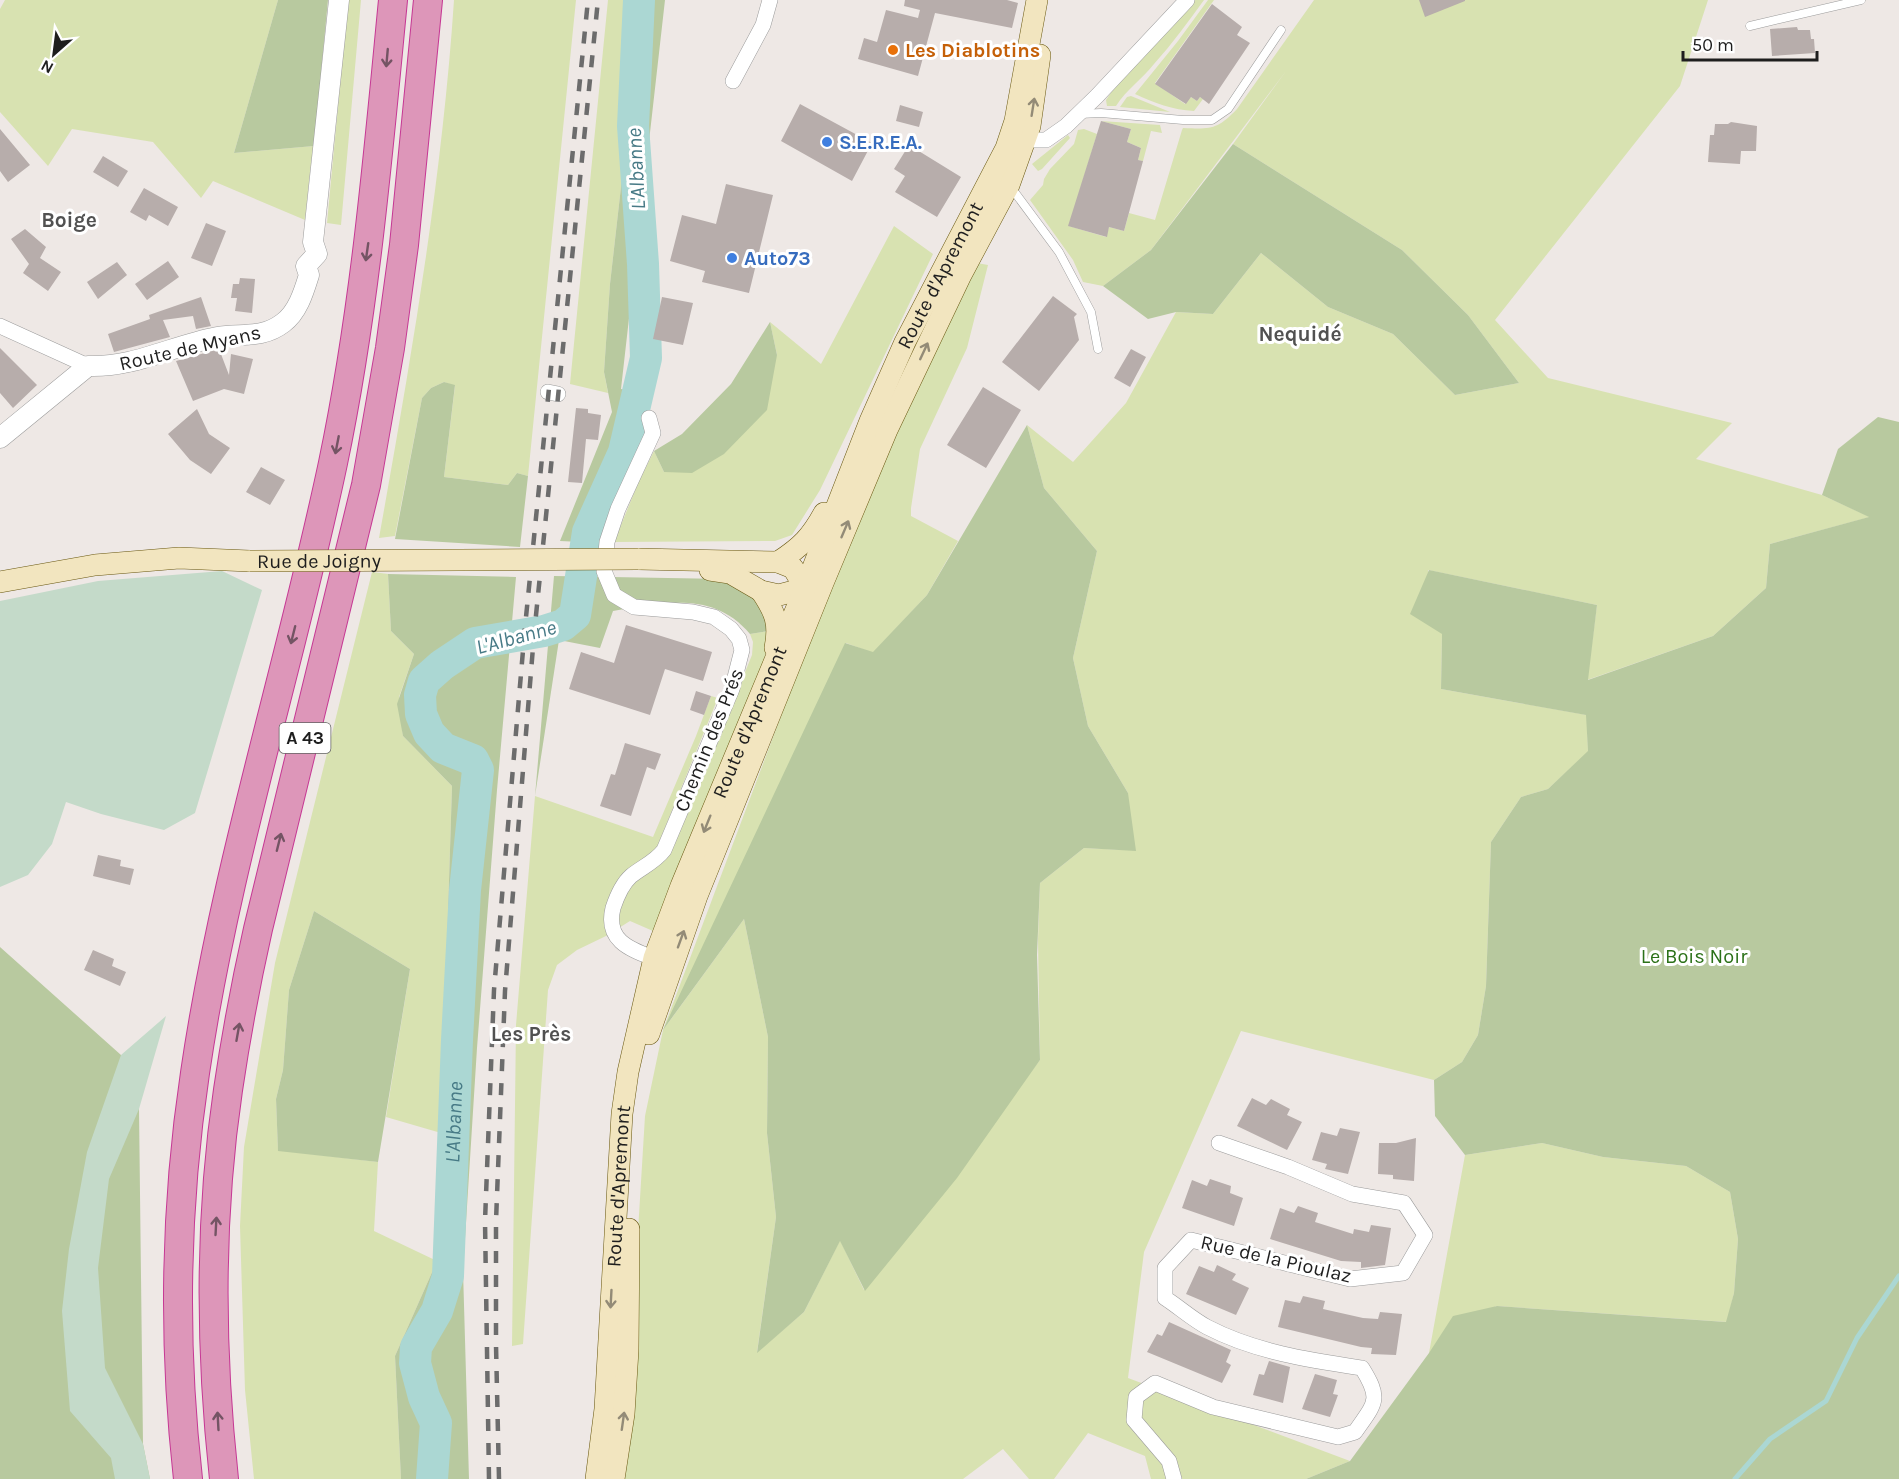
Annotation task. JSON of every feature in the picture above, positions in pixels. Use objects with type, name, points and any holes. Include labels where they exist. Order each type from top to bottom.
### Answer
[{"type":"highway","name":"A 43","points":[[188,1479],[180,1359],[179,1282],[182,1200],[195,1074],[212,971],[234,870],[306,580],[345,401],[369,239],[393,0]]},
{"type":"highway","name":"A 43","points":[[224,1479],[215,1366],[214,1296],[220,1161],[228,1091],[245,988],[258,929],[366,485],[390,348],[404,245],[428,0]]},
{"type":"main road","name":"Route d'Apremont","points":[[1017,138],[1015,121],[1037,0]]},
{"type":"main road","name":"Route d'Apremont","points":[[596,1479],[606,1409],[616,1384],[634,1119],[640,1076],[681,886],[770,672],[814,592],[887,430],[961,275],[1009,185],[1017,138],[1035,91],[1048,0]]},
{"type":"main road","name":"Route d'Apremont","points":[[663,962],[710,864],[814,592],[870,421],[905,342],[1006,148],[1017,138]]},
{"type":"main road","points":[[778,562],[796,550],[813,534],[870,421]]},
{"type":"main road","name":"Rue de Joigny","points":[[0,582],[96,564],[178,558],[250,561],[638,559],[778,562]]},
{"type":"main road","name":"Rue de Joigny","points":[[638,559],[730,573],[761,591],[779,595],[814,592]]},
{"type":"main road","points":[[778,562],[793,568],[814,592]]},
{"type":"main road","points":[[761,591],[774,609],[778,632],[770,672]]},
{"type":"main road","name":"Route d'Apremont","points":[[614,1479],[624,1414],[616,1384]]},
{"type":"street","name":"Route de Myans","points":[[88,366],[109,367],[218,337],[259,335],[285,322],[300,301],[309,275],[306,266],[317,254],[313,242],[339,0]]},
{"type":"street","points":[[733,81],[763,25],[770,0]]},
{"type":"street","points":[[1017,138],[1046,140],[1078,114],[1187,0]]},
{"type":"street","points":[[0,326],[88,366],[0,438]]},
{"type":"street","name":"Chemin des Prés","points":[[649,418],[652,433],[618,509],[607,542],[604,571],[614,595],[634,607],[693,612],[714,617],[731,628],[739,639],[742,650],[732,689],[664,850],[622,885],[615,903],[612,929],[619,941],[629,948],[663,962]]},
{"type":"street","name":"Rue de la Pioulaz","points":[[1174,1479],[1169,1461],[1134,1420],[1136,1397],[1155,1383],[1213,1407],[1338,1437],[1355,1432],[1374,1405],[1374,1388],[1362,1368],[1309,1360],[1251,1345],[1206,1326],[1166,1298],[1165,1268],[1191,1240],[1350,1280],[1403,1273],[1425,1235],[1404,1203],[1352,1194],[1288,1167],[1219,1143]]},
{"type":"lane","points":[[1750,26],[1861,0]]},
{"type":"lane","points":[[1078,114],[1101,113],[1212,120],[1228,109],[1281,30]]},
{"type":"lane","points":[[1009,185],[1059,252],[1091,312],[1098,349]]},
{"type":"green space","points":[[5,0],[278,0],[234,153],[314,146],[305,220],[213,181],[201,198],[153,142],[72,129],[48,166],[0,112],[0,9]]},
{"type":"green space","points":[[278,0],[328,0],[314,146],[234,153]]},
{"type":"green space","points":[[348,0],[361,0],[341,225],[327,223]]},
{"type":"green space","points":[[454,0],[576,0],[528,476],[517,473],[508,485],[444,477],[455,386],[444,382],[431,388],[422,398],[395,536],[379,538],[424,270],[442,135]]},
{"type":"green space","points":[[608,0],[634,0],[621,187],[610,284],[604,372],[608,393],[570,384]]},
{"type":"green space","points":[[634,0],[665,0],[621,389],[652,394],[640,452],[602,543],[560,541],[612,412],[604,372],[610,284],[621,187]]},
{"type":"green space","points":[[1195,0],[1204,0],[1167,49],[1116,106],[1107,106],[1106,100],[1112,91]]},
{"type":"green space","points":[[1208,0],[1214,0],[1155,83],[1185,104],[1191,97],[1197,101],[1200,97],[1203,99],[1194,111],[1164,106],[1135,94],[1178,41]]},
{"type":"green space","points":[[1314,0],[1708,0],[1680,86],[1495,320],[1548,378],[1732,423],[1696,459],[1822,495],[1870,517],[1770,544],[1766,588],[1713,636],[1587,680],[1597,605],[1428,570],[1442,634],[1441,689],[1587,715],[1588,752],[1548,789],[1521,797],[1491,842],[1486,986],[1478,1035],[1462,1062],[1434,1080],[1241,1031],[1144,1252],[1128,1378],[1350,1461],[1306,1479],[1151,1479],[1145,1456],[1088,1433],[1054,1479],[1029,1479],[1003,1449],[963,1479],[623,1479],[645,1116],[663,1030],[840,559],[909,401],[977,263],[988,265],[967,348],[920,449],[911,508],[911,516],[958,541],[927,595],[873,653],[846,643],[666,1026],[744,919],[768,1037],[767,1133],[776,1217],[757,1352],[804,1312],[840,1240],[864,1290],[1040,1060],[1038,939],[1040,883],[1084,848],[1125,850],[1128,793],[1088,726],[1073,658],[1097,551],[1044,488],[1027,425],[1073,462],[1126,403],[1176,312],[1213,314],[1261,253],[1328,307],[1393,334],[1455,395],[1519,383],[1468,315],[1402,250],[1233,144],[1286,71],[1151,250],[1103,286],[1083,282],[1073,260],[1030,200],[1043,185],[1050,169],[1074,144],[1078,130],[1084,129],[1097,134],[1069,226],[1106,237],[1109,227],[1124,231],[1129,213],[1155,220],[1183,128],[1213,127],[1230,116]]},
{"type":"green space","points":[[1131,96],[1170,112],[1120,107],[1127,97]]},
{"type":"green space","points":[[1101,121],[1160,125],[1162,133],[1151,131],[1143,161],[1138,160],[1141,148],[1127,142],[1131,129]]},
{"type":"green space","points":[[1068,135],[1070,138],[1038,171],[1032,164]]},
{"type":"green space","points":[[1233,144],[1402,250],[1468,315],[1519,383],[1455,395],[1393,334],[1328,307],[1261,253],[1213,314],[1176,312],[1148,319],[1103,286],[1151,250]]},
{"type":"green space","points":[[894,226],[933,254],[820,490],[792,535],[775,541],[614,542],[654,451],[664,472],[777,355],[770,322],[821,364]]},
{"type":"green space","points":[[770,322],[777,355],[767,410],[724,454],[692,473],[664,472],[654,451],[682,434],[731,384]]},
{"type":"green space","points":[[444,382],[455,385],[444,477],[508,485],[517,473],[528,476],[520,547],[395,539],[422,398],[431,388]]},
{"type":"green space","name":"Le Bois Noir","points":[[1878,417],[1899,422],[1899,1479],[1306,1479],[1350,1461],[1429,1353],[1453,1316],[1497,1306],[1726,1322],[1734,1293],[1738,1239],[1730,1192],[1686,1166],[1603,1157],[1542,1143],[1465,1155],[1435,1116],[1434,1080],[1462,1062],[1478,1035],[1486,986],[1491,842],[1521,797],[1548,789],[1588,751],[1586,715],[1441,689],[1442,634],[1410,614],[1429,570],[1597,605],[1588,680],[1713,636],[1766,588],[1770,544],[1869,517],[1822,495],[1838,449]]},
{"type":"green space","points":[[1027,425],[1044,488],[1097,551],[1073,658],[1088,726],[1128,793],[1136,851],[1084,848],[1040,883],[1037,955],[1040,1060],[957,1178],[865,1291],[840,1241],[804,1312],[757,1353],[776,1217],[767,1133],[768,1037],[744,919],[663,1030],[845,643],[873,652],[927,595]]},
{"type":"green space","points":[[222,571],[262,590],[195,813],[164,830],[101,814],[66,802],[52,844],[28,875],[0,887],[0,601],[98,581]]},
{"type":"green space","points":[[372,572],[388,574],[391,631],[414,654],[399,697],[403,736],[452,786],[441,1133],[386,1117],[410,969],[314,911],[289,990],[283,1070],[276,1099],[278,1150],[378,1162],[374,1231],[437,1261],[395,1356],[401,1479],[254,1479],[245,1390],[240,1226],[244,1147],[275,963]]},
{"type":"green space","points":[[388,574],[516,577],[477,1048],[463,1270],[469,1479],[401,1479],[395,1356],[437,1261],[452,786],[403,736],[397,704],[414,654],[391,631]]},
{"type":"green space","points":[[554,576],[725,579],[757,595],[769,631],[750,634],[736,620],[720,611],[704,605],[669,603],[613,611],[600,648],[559,640],[535,796]]},
{"type":"green space","points":[[769,631],[762,666],[653,931],[630,921],[577,950],[557,965],[548,990],[523,1344],[512,1346],[516,1025],[535,796],[653,837],[711,696],[718,698],[660,840],[674,846],[752,655],[753,642],[750,634]]},
{"type":"green space","points":[[314,911],[410,969],[378,1162],[278,1151],[276,1099],[283,1070],[289,990]]},
{"type":"green space","points":[[0,947],[121,1055],[139,1109],[143,1444],[150,1479],[0,1479]]},
{"type":"green space","points":[[166,1016],[139,1109],[109,1179],[98,1268],[105,1368],[143,1444],[150,1479],[115,1479],[111,1458],[70,1411],[62,1311],[69,1249],[87,1152],[121,1055]]},
{"type":"green space","points":[[1542,1143],[1603,1157],[1686,1166],[1730,1192],[1738,1239],[1734,1293],[1727,1322],[1496,1306],[1429,1353],[1465,1155]]},
{"type":"building","points":[[905,0],[1007,0],[1018,3],[1012,28],[935,13],[918,76],[858,59],[864,38],[877,42],[886,10],[918,18],[920,10],[904,6]]},
{"type":"building","points":[[1419,0],[1465,0],[1465,1],[1425,17]]},
{"type":"building","points":[[1212,4],[1242,27],[1237,35],[1250,43],[1209,104],[1200,97],[1197,101],[1191,97],[1186,104],[1155,84]]},
{"type":"building","points":[[1797,27],[1798,30],[1810,30],[1811,39],[1814,39],[1815,53],[1772,56],[1770,29]]},
{"type":"building","name":"S.E.R.E.A.","points":[[800,104],[872,143],[852,181],[781,141]]},
{"type":"building","points":[[900,105],[923,112],[919,127],[896,121]]},
{"type":"building","points":[[1101,121],[1131,129],[1127,142],[1141,148],[1138,160],[1143,161],[1124,231],[1109,227],[1107,237],[1068,226]]},
{"type":"building","points":[[1731,122],[1757,126],[1756,151],[1741,151],[1740,164],[1708,162],[1710,135],[1714,135],[1715,124]]},
{"type":"building","points":[[0,129],[30,165],[8,182],[0,171]]},
{"type":"building","points":[[909,145],[961,177],[937,217],[895,192],[905,176],[894,169]]},
{"type":"building","points":[[103,156],[128,171],[118,187],[93,172]]},
{"type":"building","name":"Auto73","points":[[726,184],[773,195],[749,293],[702,282],[705,271],[670,261],[682,215],[716,224]]},
{"type":"building","points":[[144,188],[178,207],[168,226],[149,215],[146,221],[130,212]]},
{"type":"building","points":[[206,223],[226,231],[212,266],[191,258]]},
{"type":"building","points":[[25,229],[46,247],[40,258],[61,272],[48,291],[23,273],[29,264],[11,239]]},
{"type":"building","points":[[168,261],[179,277],[147,300],[135,284]]},
{"type":"building","points":[[117,262],[127,275],[98,299],[87,282]]},
{"type":"building","points":[[240,278],[255,279],[252,313],[235,311],[237,298],[231,298],[233,284],[239,284]]},
{"type":"building","points":[[1053,296],[1077,314],[1074,317],[1079,340],[1039,391],[1002,362]]},
{"type":"building","points":[[201,297],[211,326],[196,329],[193,316],[163,320],[170,337],[114,352],[108,334],[150,319],[149,315]]},
{"type":"building","points":[[662,297],[693,303],[683,345],[653,339]]},
{"type":"building","points":[[0,348],[37,385],[13,408],[0,393]]},
{"type":"building","points":[[219,349],[229,375],[231,354],[253,359],[244,394],[224,389],[193,401],[176,361]]},
{"type":"building","points":[[1131,349],[1146,357],[1130,387],[1114,378]]},
{"type":"building","points":[[983,387],[1021,410],[986,468],[947,445]]},
{"type":"building","points":[[576,408],[588,409],[588,413],[601,415],[598,440],[586,439],[582,483],[568,482]]},
{"type":"building","points":[[197,409],[209,434],[230,448],[211,474],[190,460],[168,434]]},
{"type":"building","points":[[261,467],[285,480],[270,505],[246,492]]},
{"type":"building","points":[[626,625],[712,652],[703,681],[665,669],[650,715],[569,689],[581,652],[614,663]]},
{"type":"building","points":[[696,691],[711,696],[704,715],[690,710]]},
{"type":"building","points":[[625,743],[661,754],[655,770],[647,767],[631,816],[600,806],[611,774],[615,775]]},
{"type":"building","points":[[98,855],[121,860],[120,866],[134,869],[130,885],[93,876]]},
{"type":"building","points":[[93,950],[114,959],[112,966],[126,972],[120,986],[84,970]]},
{"type":"building","points":[[1252,1098],[1266,1105],[1271,1099],[1290,1109],[1287,1115],[1302,1122],[1287,1150],[1237,1126]]},
{"type":"building","points":[[1340,1128],[1360,1132],[1348,1174],[1325,1169],[1327,1164],[1312,1160],[1321,1132],[1337,1136]]},
{"type":"building","points":[[1416,1138],[1414,1181],[1393,1179],[1393,1175],[1378,1174],[1379,1143],[1396,1143]]},
{"type":"building","points":[[1210,1179],[1231,1186],[1230,1193],[1243,1198],[1234,1226],[1182,1208],[1192,1180],[1207,1186]]},
{"type":"building","points":[[1298,1206],[1318,1213],[1315,1222],[1353,1234],[1354,1229],[1369,1232],[1371,1225],[1391,1228],[1385,1265],[1361,1268],[1361,1262],[1341,1261],[1270,1239],[1280,1208],[1294,1213]]},
{"type":"building","points":[[1217,1265],[1236,1274],[1232,1280],[1249,1288],[1236,1315],[1186,1294],[1199,1266],[1214,1272]]},
{"type":"building","points":[[1303,1296],[1325,1301],[1323,1309],[1363,1318],[1378,1319],[1380,1312],[1402,1314],[1396,1355],[1371,1354],[1372,1348],[1278,1327],[1285,1300],[1300,1303]]},
{"type":"building","points":[[1169,1322],[1231,1350],[1226,1362],[1231,1365],[1222,1383],[1147,1352],[1157,1334],[1162,1336]]},
{"type":"building","points":[[1269,1361],[1290,1367],[1283,1403],[1253,1395],[1259,1374],[1264,1375]]},
{"type":"building","points":[[1315,1374],[1337,1380],[1333,1394],[1338,1395],[1330,1417],[1302,1409]]},
{"type":"waterway","name":"L'Albanne","points":[[432,1479],[436,1423],[424,1397],[415,1363],[416,1347],[437,1311],[448,1276],[465,890],[478,770],[473,760],[443,748],[429,733],[421,714],[420,695],[424,681],[442,665],[475,643],[544,631],[563,625],[575,615],[588,532],[624,452],[646,358],[643,264],[633,126],[639,0]]},
{"type":"waterway","points":[[1735,1479],[1770,1439],[1826,1401],[1857,1338],[1899,1276]]},
{"type":"railway","points":[[489,1479],[485,1221],[494,990],[525,627],[588,0]]},
{"type":"railway","points":[[499,1479],[496,1221],[505,991],[534,635],[598,0]]},
{"type":"place","name":"Les Diablotins","points":[[893,50]]},
{"type":"place","name":"S.E.R.E.A.","points":[[827,142]]},
{"type":"place","name":"Auto73","points":[[732,258]]},
{"type":"district","name":"Boige","points":[[69,220]]},
{"type":"district","name":"Nequidé","points":[[1300,334]]},
{"type":"district","name":"Les Près","points":[[531,1034]]}]
